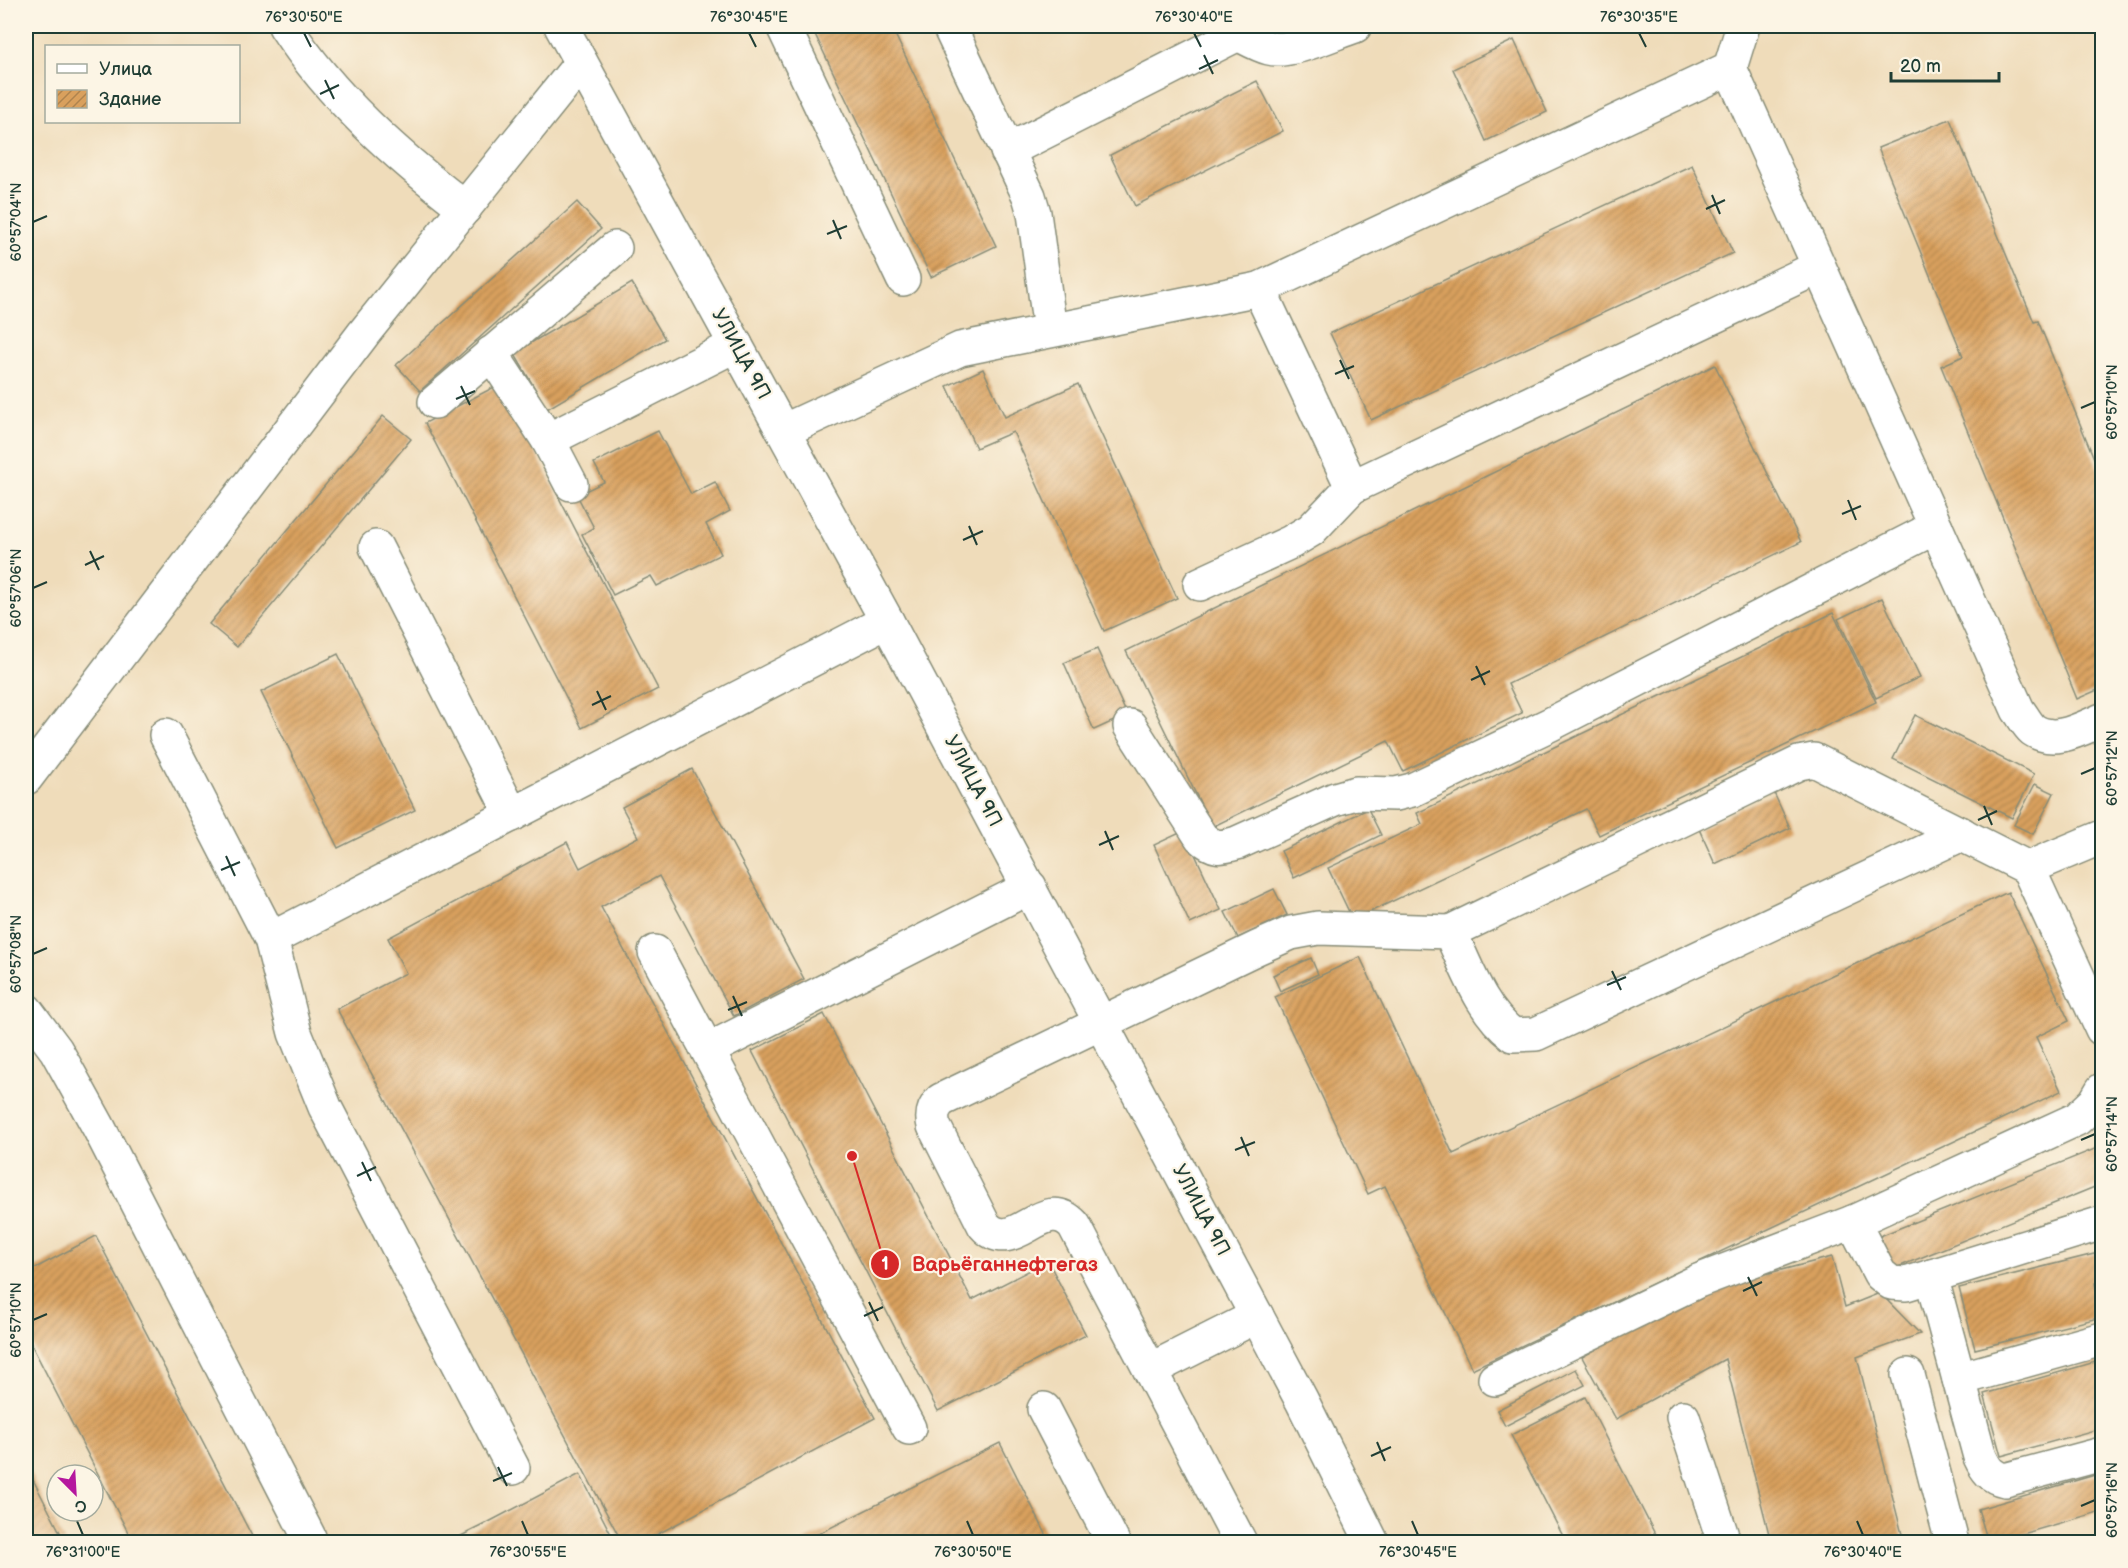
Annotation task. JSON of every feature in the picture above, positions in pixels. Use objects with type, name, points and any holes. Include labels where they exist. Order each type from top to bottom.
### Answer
[{"type":"street","points":[[285,26],[299,48],[333,88],[384,141],[465,208]]},
{"type":"street","name":"УЛИЦА 9П","points":[[561,26],[1030,887],[1257,1316],[1372,1542]]},
{"type":"street","points":[[783,26],[903,279]]},
{"type":"street","points":[[949,26],[1035,213],[1050,330]]},
{"type":"street","points":[[1007,151],[1236,30],[1270,48],[1284,49],[1355,26]]},
{"type":"street","points":[[1743,26],[1730,68],[2018,710],[2032,729],[2045,735],[2062,736],[2103,720]]},
{"type":"street","points":[[26,778],[364,333],[581,63]]},
{"type":"street","points":[[783,431],[960,348],[1259,289],[1730,68]]},
{"type":"street","points":[[435,402],[615,248]]},
{"type":"street","points":[[1200,584],[1291,542],[1311,530],[1352,486],[1819,267]]},
{"type":"street","points":[[1259,289],[1352,486]]},
{"type":"street","points":[[548,440],[736,345]]},
{"type":"street","points":[[491,353],[548,440],[571,484]]},
{"type":"street","points":[[1130,726],[1201,837],[1210,845],[1222,847],[1237,843],[1335,799],[1356,793],[1396,794],[1412,790],[1551,724],[1936,527]]},
{"type":"street","points":[[376,547],[512,815]]},
{"type":"street","points":[[271,939],[887,621]]},
{"type":"street","points":[[166,735],[271,939],[295,1033],[325,1107],[513,1468]]},
{"type":"street","points":[[1240,1542],[1074,1225],[1066,1216],[1058,1214],[1048,1216],[1010,1234],[1000,1236],[991,1232],[979,1215],[934,1126],[932,1118],[934,1107],[941,1100],[1291,933],[1318,928],[1450,932],[1799,763],[1814,760],[2028,868],[2103,1029]]},
{"type":"street","points":[[1450,932],[1486,1005],[1499,1025],[1513,1035],[1536,1034],[1962,834]]},
{"type":"street","points":[[2028,868],[2103,837]]},
{"type":"street","points":[[708,1050],[1030,887]]},
{"type":"street","points":[[655,952],[909,1428]]},
{"type":"street","points":[[26,1010],[56,1050],[98,1126],[309,1538]]},
{"type":"street","points":[[1495,1379],[1698,1281],[1853,1222],[2077,1119],[2095,1102],[2103,1090]]},
{"type":"street","points":[[1853,1222],[1880,1274],[1891,1283],[1906,1284],[2103,1222]]},
{"type":"street","points":[[1931,1276],[1980,1457],[1985,1468],[1994,1478],[2005,1480],[2103,1454]]},
{"type":"street","points":[[1150,1370],[1257,1316]]},
{"type":"street","points":[[1959,1379],[2103,1339]]},
{"type":"street","points":[[1908,1375],[1952,1542]]},
{"type":"street","points":[[1044,1409],[1113,1542]]},
{"type":"street","points":[[1683,1417],[1724,1542]]},
{"type":"building","points":[[818,26],[891,26],[996,246],[931,277],[812,28]]},
{"type":"building","points":[[1514,40],[1547,112],[1486,141],[1453,69]]},
{"type":"building","points":[[1257,81],[1283,131],[1135,206],[1110,155]]},
{"type":"building","points":[[1950,119],[2034,322],[2038,321],[2102,478],[2102,688],[2077,699],[1941,366],[1963,356],[1878,148]]},
{"type":"building","points":[[1692,165],[1733,253],[1371,420],[1330,333]]},
{"type":"building","points":[[577,202],[601,229],[420,391],[396,365]]},
{"type":"building","points":[[632,283],[665,339],[547,409],[514,353]]},
{"type":"building","points":[[1715,365],[1801,542],[1508,684],[1522,713],[1403,771],[1388,741],[1212,827],[1126,651]]},
{"type":"building","points":[[983,369],[1005,417],[1078,384],[1177,598],[1104,631],[1013,432],[976,448],[947,386]]},
{"type":"building","points":[[500,384],[658,689],[582,728],[425,423]]},
{"type":"building","points":[[383,416],[411,439],[237,647],[209,624]]},
{"type":"building","points":[[658,431],[691,494],[715,482],[730,511],[706,524],[721,554],[657,586],[651,576],[613,595],[582,534],[594,528],[577,495],[604,482],[594,463]]},
{"type":"building","points":[[1882,598],[1920,677],[1876,698],[1838,619]]},
{"type":"building","points":[[1833,613],[1876,702],[1599,835],[1586,809],[1353,920],[1328,868],[1422,824],[1417,813]]},
{"type":"building","points":[[1097,649],[1127,715],[1094,730],[1064,663]]},
{"type":"building","points":[[338,654],[415,810],[338,848],[261,692]]},
{"type":"building","points":[[1915,715],[2034,774],[2012,818],[1893,759]]},
{"type":"building","points":[[692,769],[804,979],[734,1016],[659,876],[601,907],[875,1418],[643,1542],[622,1542],[337,1009],[406,973],[388,938],[567,842],[580,868],[638,837],[622,807]]},
{"type":"building","points":[[2035,784],[2054,793],[2033,834],[2014,825]]},
{"type":"building","points":[[1774,793],[1790,828],[1715,864],[1699,829]]},
{"type":"building","points":[[1368,809],[1381,835],[1294,878],[1281,851]]},
{"type":"building","points":[[1184,831],[1221,910],[1190,924],[1154,845]]},
{"type":"building","points":[[1274,889],[1287,915],[1238,938],[1225,912]]},
{"type":"building","points":[[2008,892],[2069,1021],[2036,1037],[2061,1091],[1472,1369],[1385,1186],[1368,1194],[1275,997],[1360,957],[1453,1154]]},
{"type":"building","points":[[1311,958],[1318,974],[1280,991],[1273,975]]},
{"type":"building","points":[[824,1014],[972,1300],[1048,1261],[1086,1335],[938,1411],[752,1051]]},
{"type":"building","points":[[2102,1146],[2102,1184],[1893,1269],[1880,1236]]},
{"type":"building","points":[[96,1236],[255,1542],[133,1542],[105,1488],[105,1463],[92,1463],[26,1334],[26,1273]]},
{"type":"building","points":[[2102,1252],[2102,1281],[2095,1283],[2102,1317],[1975,1349],[1959,1288]]},
{"type":"building","points":[[1832,1257],[1845,1307],[1880,1293],[1920,1334],[1857,1357],[1904,1542],[1771,1542],[1725,1359],[1616,1419],[1582,1357],[1707,1289]]},
{"type":"building","points":[[2102,1360],[2102,1428],[2001,1456],[1984,1394]]},
{"type":"building","points":[[1576,1369],[1585,1385],[1505,1426],[1497,1410]]},
{"type":"building","points":[[1585,1397],[1659,1542],[1566,1542],[1511,1435]]},
{"type":"building","points":[[1000,1443],[1050,1542],[802,1542]]},
{"type":"building","points":[[26,1466],[45,1503],[45,1523],[55,1523],[65,1542],[26,1542]]},
{"type":"building","points":[[2102,1473],[2102,1511],[1995,1542],[1988,1542],[1978,1509]]},
{"type":"building","points":[[580,1474],[615,1542],[449,1542],[483,1525]]},
{"type":"place","name":"Варьёганнефтегаз","points":[[852,1156]]}]
